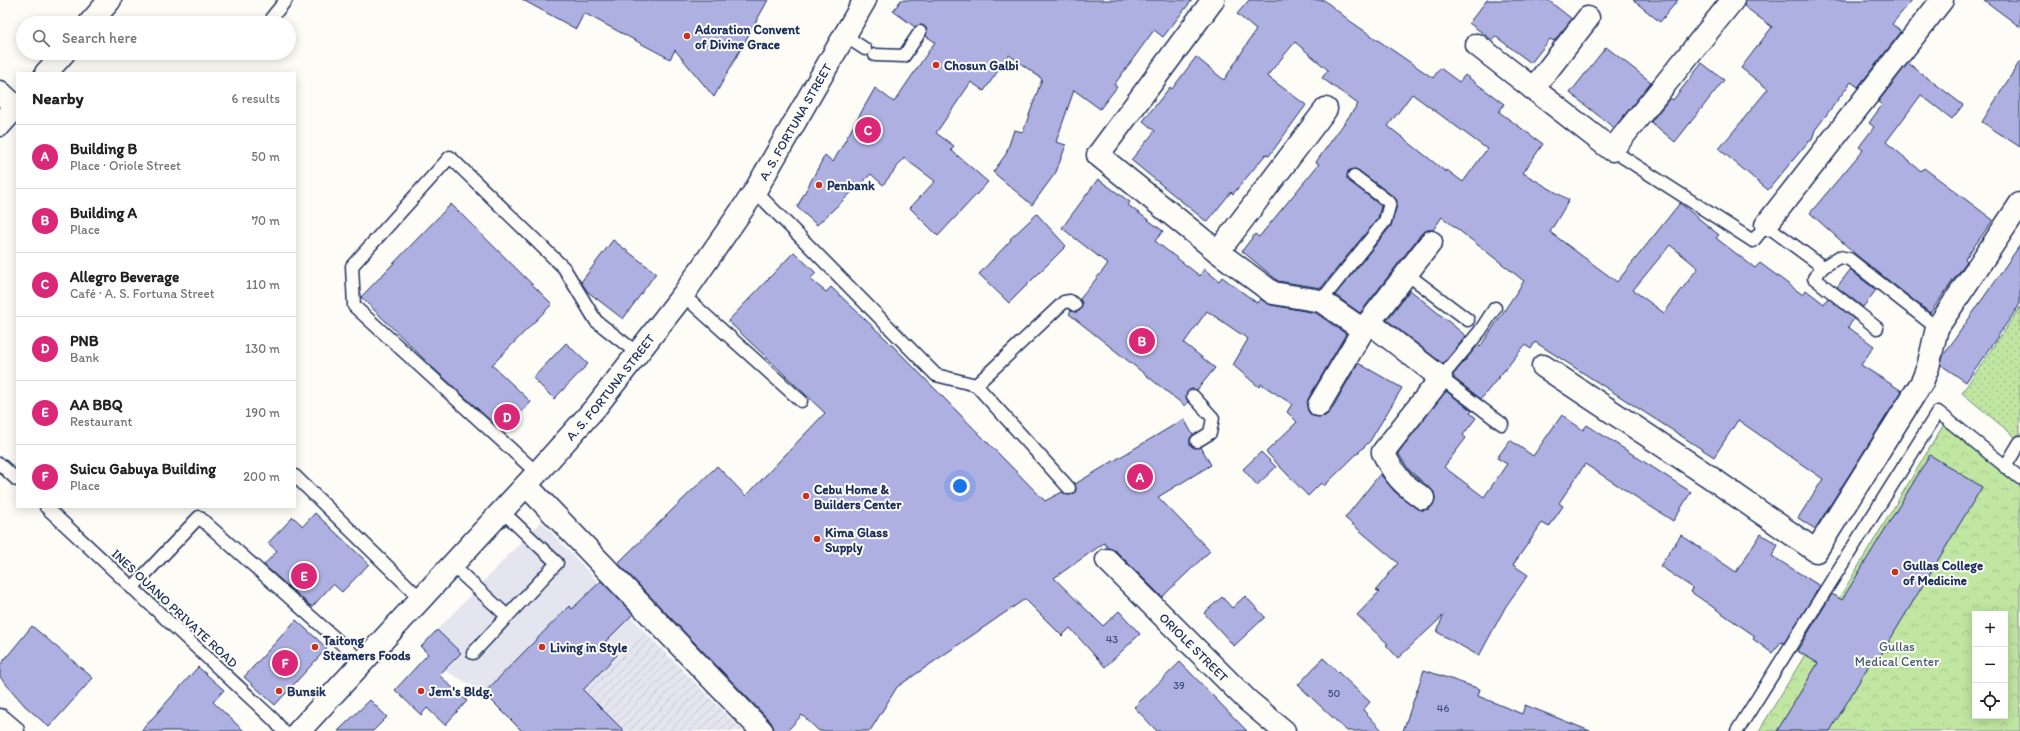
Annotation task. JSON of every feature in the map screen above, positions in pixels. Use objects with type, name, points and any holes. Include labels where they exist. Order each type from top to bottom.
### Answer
[{"type":"street","points":[[96,16],[110,0]]},
{"type":"street","name":"A. S. FORTUNA STREET","points":[[299,731],[502,512],[595,408],[683,295],[755,191],[865,0]]},
{"type":"street","points":[[1213,0],[1098,156],[1218,252],[1273,292],[1321,301],[1366,326],[1441,378],[1383,452],[1392,470],[1404,486],[1423,498]]},
{"type":"street","points":[[1477,45],[1612,150],[1733,0]]},
{"type":"street","points":[[1766,225],[1942,0]]},
{"type":"street","points":[[1533,90],[1588,18]]},
{"type":"street","points":[[47,72],[58,60]]},
{"type":"street","points":[[0,92],[16,106]]},
{"type":"street","points":[[0,125],[16,108]]},
{"type":"street","points":[[1218,252],[1326,109]]},
{"type":"street","points":[[1543,366],[1707,475],[1816,551],[1922,382],[1928,367],[1937,328],[2020,204]]},
{"type":"street","points":[[1319,405],[1366,326],[1432,242]]},
{"type":"street","points":[[532,479],[762,731]]},
{"type":"street","name":"ORIOLE STREET","points":[[1107,560],[1247,700],[1284,731]]},
{"type":"street","points":[[0,720],[13,731]]},
{"type":"lane","points":[[273,16],[286,0]]},
{"type":"lane","points":[[845,36],[870,52],[904,56],[920,32]]},
{"type":"lane","points":[[1612,150],[1753,241],[1766,225],[1823,267]]},
{"type":"lane","points":[[532,479],[354,306],[352,266],[450,157],[564,268],[596,321],[637,353]]},
{"type":"lane","points":[[1321,301],[1385,221],[1390,202],[1354,176]]},
{"type":"lane","points":[[755,191],[936,375],[976,385],[1069,488]]},
{"type":"lane","points":[[1877,328],[1814,278],[1823,267],[1839,257],[1849,259],[1937,328]]},
{"type":"lane","points":[[1407,274],[1468,320]]},
{"type":"lane","points":[[683,295],[802,401]]},
{"type":"lane","points":[[976,385],[1064,302],[1070,301],[1075,305]]},
{"type":"lane","points":[[1495,308],[1480,331],[1441,378],[1502,424]]},
{"type":"lane","points":[[1193,396],[1213,418],[1210,433],[1197,441]]},
{"type":"lane","points":[[1737,731],[1938,412],[2004,467],[2020,478]]},
{"type":"lane","points":[[2004,467],[2020,442]]},
{"type":"lane","points":[[0,464],[16,479]]},
{"type":"lane","points":[[296,477],[421,599]]},
{"type":"lane","name":"INES OUANO PRIVATE ROAD","points":[[47,508],[274,720],[283,731]]},
{"type":"lane","points":[[473,653],[557,562],[502,512]]},
{"type":"lane","points":[[132,588],[199,516],[363,663]]},
{"type":"lane","points":[[452,565],[507,616]]},
{"type":"shaded area","points":[[541,521],[644,631],[583,690],[504,713],[484,692],[444,670],[421,647]]},
{"type":"shaded area","points":[[644,631],[743,731],[520,731],[504,713],[583,690]]},
{"type":"green space","points":[[2020,307],[2020,441],[1962,393]]},
{"type":"green space","name":"Gullas Medical Center","points":[[1943,426],[1954,432],[2020,480],[2020,731],[1759,731]]},
{"type":"building","name":"Adoration Convent of Divine Grace","points":[[523,0],[768,0],[714,97],[675,50],[670,59],[584,13],[576,29]]},
{"type":"building","points":[[901,0],[1192,0],[1163,37],[1154,30],[1114,85],[1117,87],[1100,109],[1074,90],[1056,142],[1066,145],[1056,172],[1032,205],[993,172],[1006,154],[1014,130],[1023,132],[1042,79],[1009,55],[984,91],[971,82],[936,133],[954,146],[951,150],[988,182],[938,236],[910,208],[935,181],[904,158],[883,185],[871,174],[817,225],[797,207],[825,155],[833,162],[875,88],[894,102],[935,42],[926,36],[927,29],[924,26],[920,25],[915,27],[893,11]]},
{"type":"building","points":[[1249,0],[1324,0],[1350,21],[1433,78],[1440,68],[1459,82],[1465,75],[1504,104],[1499,112],[1543,144],[1523,173],[1569,200],[1550,232],[1617,282],[1680,203],[1719,235],[1716,238],[1755,268],[1760,263],[1803,295],[1806,290],[1824,304],[1828,298],[1854,319],[1848,327],[1874,346],[1861,365],[1902,391],[1815,529],[1798,518],[1823,479],[1738,420],[1714,457],[1535,342],[1531,349],[1525,345],[1481,399],[1455,379],[1453,375],[1478,345],[1480,347],[1524,281],[1442,217],[1433,230],[1427,230],[1421,234],[1360,313],[1335,295],[1391,226],[1397,205],[1394,197],[1358,170],[1355,169],[1348,171],[1347,179],[1381,206],[1378,218],[1321,288],[1278,281],[1242,251],[1255,234],[1259,237],[1319,164],[1316,162],[1358,104],[1322,78],[1328,70],[1295,42],[1267,76],[1306,105],[1269,156],[1266,154],[1233,194],[1231,192],[1207,222],[1131,160],[1155,131],[1143,121],[1170,87],[1172,89],[1196,57],[1224,80],[1256,30],[1237,14]],"holes":[[[1412,94],[1487,149],[1463,182],[1447,170],[1446,172],[1388,126]],[[1670,245],[1698,268],[1664,313],[1633,290]]]},
{"type":"building","points":[[1487,0],[1548,0],[1572,19],[1554,41],[1550,39],[1531,63],[1495,36],[1492,40],[1469,23]]},
{"type":"building","points":[[1633,0],[1678,0],[1660,22]]},
{"type":"building","points":[[1745,0],[1912,0],[1892,24],[1901,32],[1858,87],[1851,82],[1815,130],[1812,140],[1808,142],[1768,190],[1719,149],[1768,89],[1741,68],[1772,27],[1744,6]]},
{"type":"building","points":[[1984,0],[2020,0],[2020,27]]},
{"type":"building","points":[[1606,47],[1651,82],[1614,128],[1570,93]]},
{"type":"building","points":[[2020,61],[2020,147],[1982,122]]},
{"type":"building","points":[[1702,63],[1724,80],[1675,142],[1651,122],[1670,98],[1673,100]]},
{"type":"building","points":[[1908,63],[1963,105],[1952,119],[1921,95],[1886,142],[1921,171],[1924,168],[1993,220],[1965,259],[1967,261],[1930,313],[1860,258],[1810,213],[1863,150],[1859,147],[1874,127],[1869,123],[1882,105],[1878,102]]},
{"type":"building","points":[[1098,179],[1130,202],[1128,205],[1163,231],[1155,241],[1200,276],[1204,269],[1219,281],[1222,277],[1257,303],[1260,299],[1271,305],[1316,313],[1346,334],[1308,399],[1308,411],[1312,416],[1325,416],[1330,412],[1358,363],[1402,388],[1370,441],[1324,486],[1321,483],[1308,496],[1266,452],[1297,422],[1287,412],[1292,404],[1261,384],[1259,387],[1233,365],[1248,339],[1207,311],[1184,343],[1215,368],[1197,390],[1192,389],[1188,391],[1186,397],[1188,402],[1185,406],[1069,314],[1071,311],[1077,312],[1081,309],[1082,303],[1080,299],[1108,264],[1062,228]]},
{"type":"building","points":[[451,204],[552,304],[492,365],[531,402],[503,432],[430,365],[361,297]]},
{"type":"building","points":[[1037,214],[1066,246],[1009,303],[979,274],[1011,240],[1010,239]]},
{"type":"building","points":[[613,240],[656,273],[623,319],[588,292],[581,282]]},
{"type":"building","points":[[2020,245],[2020,304],[1966,382],[1941,365],[1943,356]]},
{"type":"building","points":[[794,252],[816,273],[810,279],[826,292],[831,287],[887,340],[1045,501],[1062,492],[1067,495],[1074,494],[1076,490],[1075,484],[1184,419],[1193,435],[1190,438],[1190,445],[1194,448],[1201,447],[1211,465],[1158,497],[1210,551],[1162,597],[1116,551],[1108,548],[1104,543],[1054,578],[1103,626],[1119,611],[1140,634],[1105,667],[1070,628],[1062,636],[1025,599],[897,687],[870,731],[819,731],[802,715],[787,731],[774,731],[771,722],[618,563],[717,466],[746,496],[825,413],[728,321]]},
{"type":"building","points":[[1850,270],[1876,290],[1863,307],[1837,287]]},
{"type":"building","points":[[1410,290],[1466,336],[1443,364],[1387,320]]},
{"type":"building","points":[[566,343],[588,364],[554,399],[533,378]]},
{"type":"building","points":[[1446,391],[1472,411],[1470,413],[1476,418],[1463,435],[1466,438],[1444,467],[1484,497],[1507,464],[1497,458],[1510,440],[1533,456],[1562,415],[1583,430],[1587,425],[1691,492],[1673,521],[1585,464],[1559,503],[1563,506],[1549,527],[1542,523],[1513,565],[1528,575],[1506,606],[1479,656],[1437,632],[1443,616],[1398,658],[1386,645],[1388,644],[1357,615],[1379,592],[1376,590],[1398,563],[1345,518],[1380,474],[1395,492],[1416,508],[1422,510],[1429,509],[1433,505],[1435,499],[1434,492],[1409,470],[1398,453]]},
{"type":"building","points":[[1261,452],[1276,467],[1257,485],[1243,469]]},
{"type":"building","name":"Gullas College of Medicine","points":[[1930,455],[1982,487],[1876,663],[1872,660],[1830,731],[1777,731],[1818,663],[1797,651],[1832,594],[1842,600]]},
{"type":"building","points":[[315,513],[369,564],[342,592],[333,584],[312,607],[264,565],[277,551],[268,543],[293,517],[303,526]]},
{"type":"building","points":[[1761,534],[1778,545],[1772,556],[1820,586],[1784,643],[1781,642],[1772,653],[1753,639],[1755,636],[1691,592],[1693,588],[1660,566],[1681,535],[1736,572]]},
{"type":"building","points":[[601,581],[633,614],[605,642],[617,655],[583,690],[624,731],[522,731],[484,693],[569,606],[572,609]]},
{"type":"building","points":[[1245,596],[1265,617],[1234,646],[1204,613],[1222,597],[1232,608]]},
{"type":"building","points":[[296,620],[327,648],[275,705],[244,677]]},
{"type":"building","points":[[32,626],[93,678],[49,727],[25,706],[0,677],[0,665]]},
{"type":"building","name":"Jem's Bldg.","points":[[437,630],[461,653],[439,675],[467,701],[445,725],[427,708],[421,715],[395,690],[428,654],[421,647]]},
{"type":"building","points":[[1323,658],[1370,702],[1363,710],[1383,731],[1347,731],[1298,685]]},
{"type":"building","points":[[1180,662],[1247,731],[1157,731],[1134,707]]},
{"type":"building","points":[[198,667],[224,690],[213,702],[244,731],[141,731]]},
{"type":"building","points":[[1424,670],[1480,689],[1478,696],[1522,714],[1525,705],[1590,731],[1403,731]]},
{"type":"building","points":[[370,700],[387,717],[373,731],[338,731]]},
{"type":"place","name":"Adoration Convent of Divine Grace","points":[[687,36]]},
{"type":"place","name":"Chosun Galbi","points":[[936,65]]},
{"type":"place","name":"Allegro Beverage","points":[[868,130]]},
{"type":"place","name":"Penbank","points":[[819,185]]},
{"type":"place","name":"Building A","points":[[1142,341]]},
{"type":"place","name":"PNB","points":[[507,417]]},
{"type":"place","name":"Building B","points":[[1140,477]]},
{"type":"place","name":"Cebu Home & Builders Center","points":[[806,496]]},
{"type":"place","name":"Kima Glass Supply","points":[[817,539]]},
{"type":"place","name":"Gullas College of Medicine","points":[[1895,572]]},
{"type":"place","name":"AA BBQ","points":[[304,576]]},
{"type":"place","name":"Taitong Steamers Foods","points":[[315,647]]},
{"type":"place","name":"Living in Style","points":[[542,647]]},
{"type":"place","name":"Suicu Gabuya Building","points":[[285,663]]},
{"type":"place","name":"Bunsik","points":[[279,691]]},
{"type":"place","name":"Jem's Bldg.","points":[[421,691]]}]
